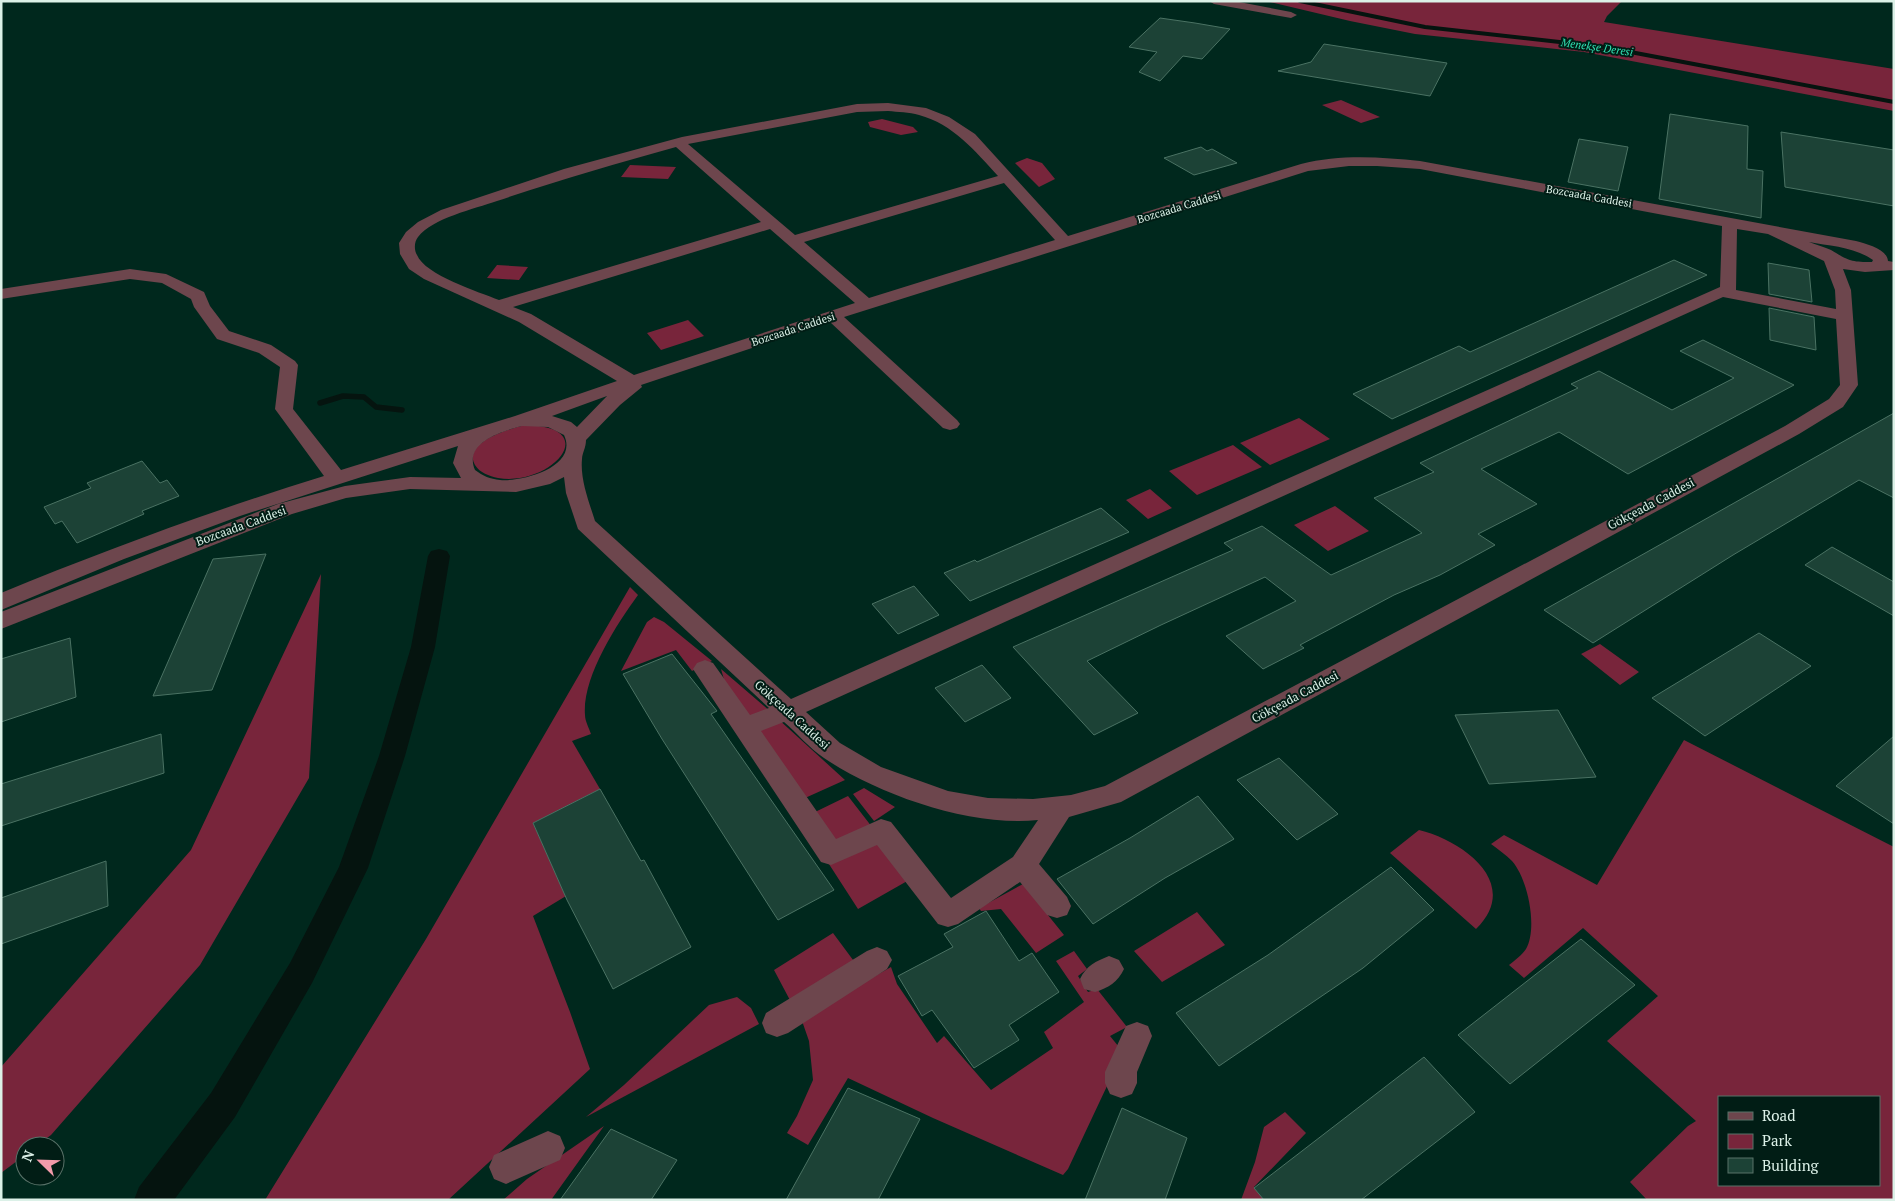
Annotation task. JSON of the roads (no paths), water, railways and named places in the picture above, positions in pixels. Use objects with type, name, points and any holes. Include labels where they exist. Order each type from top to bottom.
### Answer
[{"type":"street","points":[[1214,1],[1291,15]]},
{"type":"street","points":[[631,381],[525,318],[430,276],[415,266],[408,254],[407,243],[411,235],[434,218],[568,172],[679,143],[857,108],[888,107],[921,111],[944,120],[970,137],[1065,242]]},
{"type":"street","points":[[679,143],[867,305]]},
{"type":"street","name":"Bozcaada Caddesi","points":[[522,420],[631,381],[1065,242],[1306,167],[1345,161],[1386,160],[1420,165],[1856,246]]},
{"type":"street","points":[[792,241],[1007,178]]},
{"type":"street","points":[[745,727],[786,711],[1728,289],[1730,222]]},
{"type":"street","points":[[498,306],[772,223]]},
{"type":"street","points":[[1769,229],[1831,258],[1856,267],[1886,266]]},
{"type":"street","points":[[1831,258],[1824,250],[1830,244],[1894,252]]},
{"type":"street","points":[[1856,246],[1878,256],[1881,259],[1881,263],[1886,266]]},
{"type":"street","name":"Gökçeada Caddesi","points":[[572,459],[576,493],[584,524],[786,711],[831,750],[872,774],[946,801],[988,809],[1033,810],[1062,807],[1112,795],[1792,430],[1836,404],[1849,385],[1843,290],[1831,258]]},
{"type":"street","points":[[1,294],[130,274],[166,280],[198,296],[202,308],[223,335],[265,349],[289,365],[284,409],[336,478]]},
{"type":"street","points":[[1722,292],[1846,316]]},
{"type":"street","points":[[833,316],[950,424]]},
{"type":"street","points":[[576,438],[613,401],[651,376]]},
{"type":"street","points":[[522,420],[541,420],[557,423],[569,429],[576,438],[577,449],[572,459],[562,469],[547,478],[529,484],[510,486],[493,485],[477,481],[466,473],[462,463],[464,452],[486,431],[522,420]]},
{"type":"street","name":"Bozcaada Caddesi","points":[[1,602],[125,551],[233,511],[486,431]]},
{"type":"street","name":"Bozcaada Caddesi","points":[[1,621],[276,513],[345,492],[410,484],[493,485]]},
{"type":"street","points":[[705,669],[832,854],[881,830],[948,916],[1023,865],[1062,807]]},
{"type":"street","points":[[1023,865],[1057,906]]},
{"type":"street","points":[[777,1023],[877,960]]},
{"type":"street","points":[[1121,1083],[1121,1072],[1137,1036]]},
{"type":"street","points":[[506,1167],[548,1148]]},
{"type":"waterway","name":"Menekşe Deresi","points":[[1300,1],[1425,27],[1604,47],[1894,102]]},
{"type":"waterway","points":[[320,403],[343,396],[364,397],[376,407],[402,410]]},
{"type":"waterway","points":[[152,1200],[223,1105],[301,973],[353,868],[392,756],[423,647],[439,556]]}]
